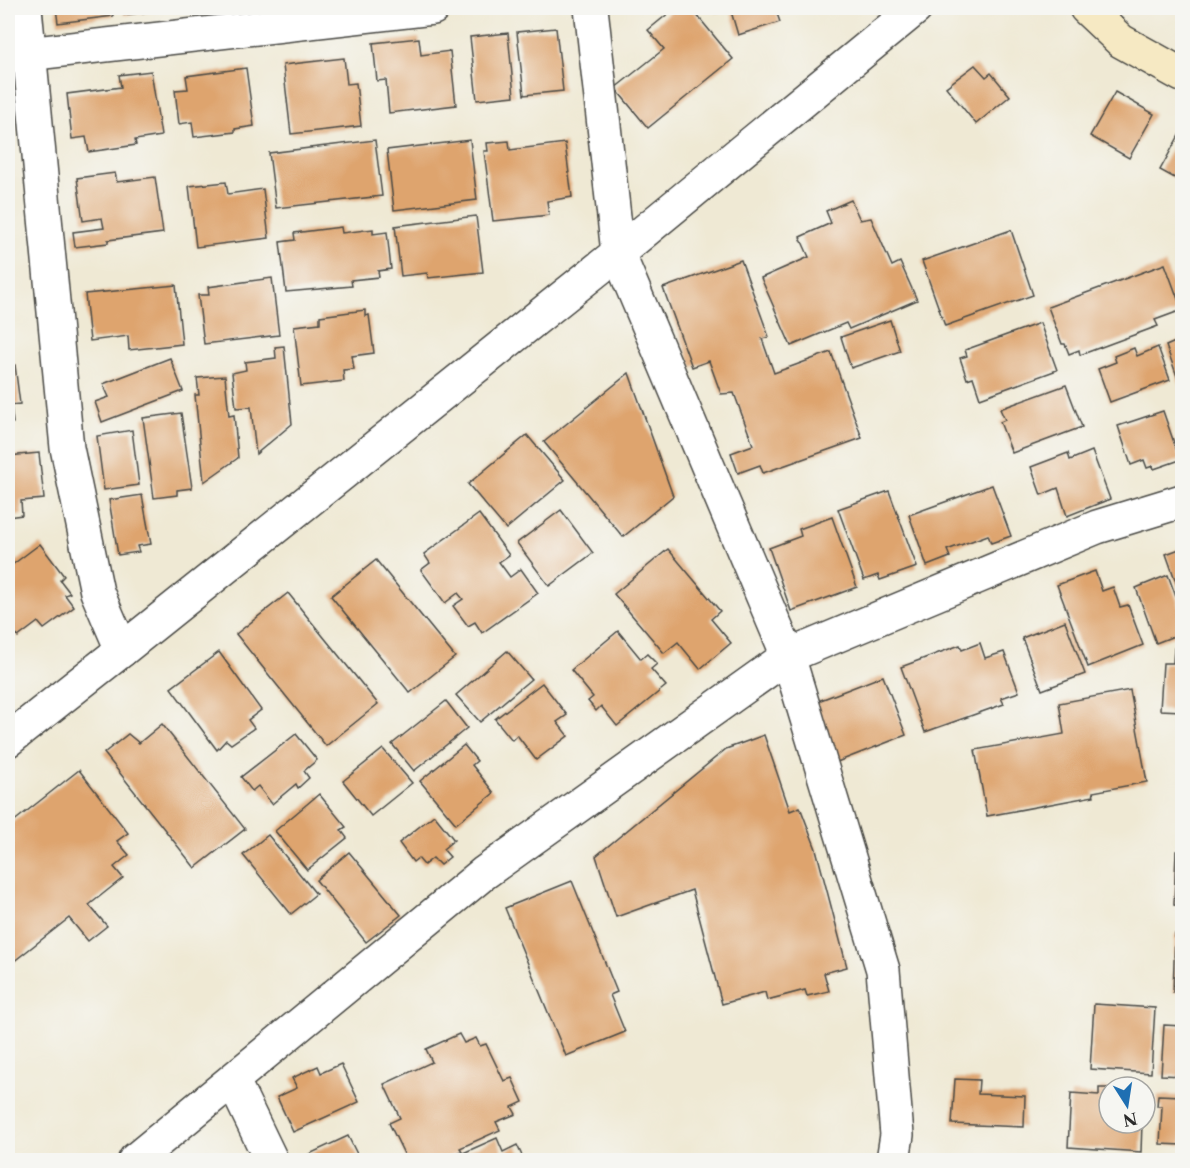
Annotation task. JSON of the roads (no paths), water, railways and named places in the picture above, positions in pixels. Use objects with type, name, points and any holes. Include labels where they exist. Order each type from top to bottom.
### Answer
[{"type":"main road","points":[[1086,8],[1121,41],[1182,75]]},
{"type":"street","points":[[24,8],[19,55],[68,448],[97,592],[122,650]]},
{"type":"street","points":[[19,55],[433,8]]},
{"type":"street","points":[[591,8],[618,253],[788,656],[883,970],[897,1135],[893,1161]]},
{"type":"street","points":[[8,740],[618,253],[916,8]]},
{"type":"street","points":[[135,1161],[484,873],[788,656],[1097,527],[1182,501]]},
{"type":"street","points":[[233,1080],[271,1161]]}]
